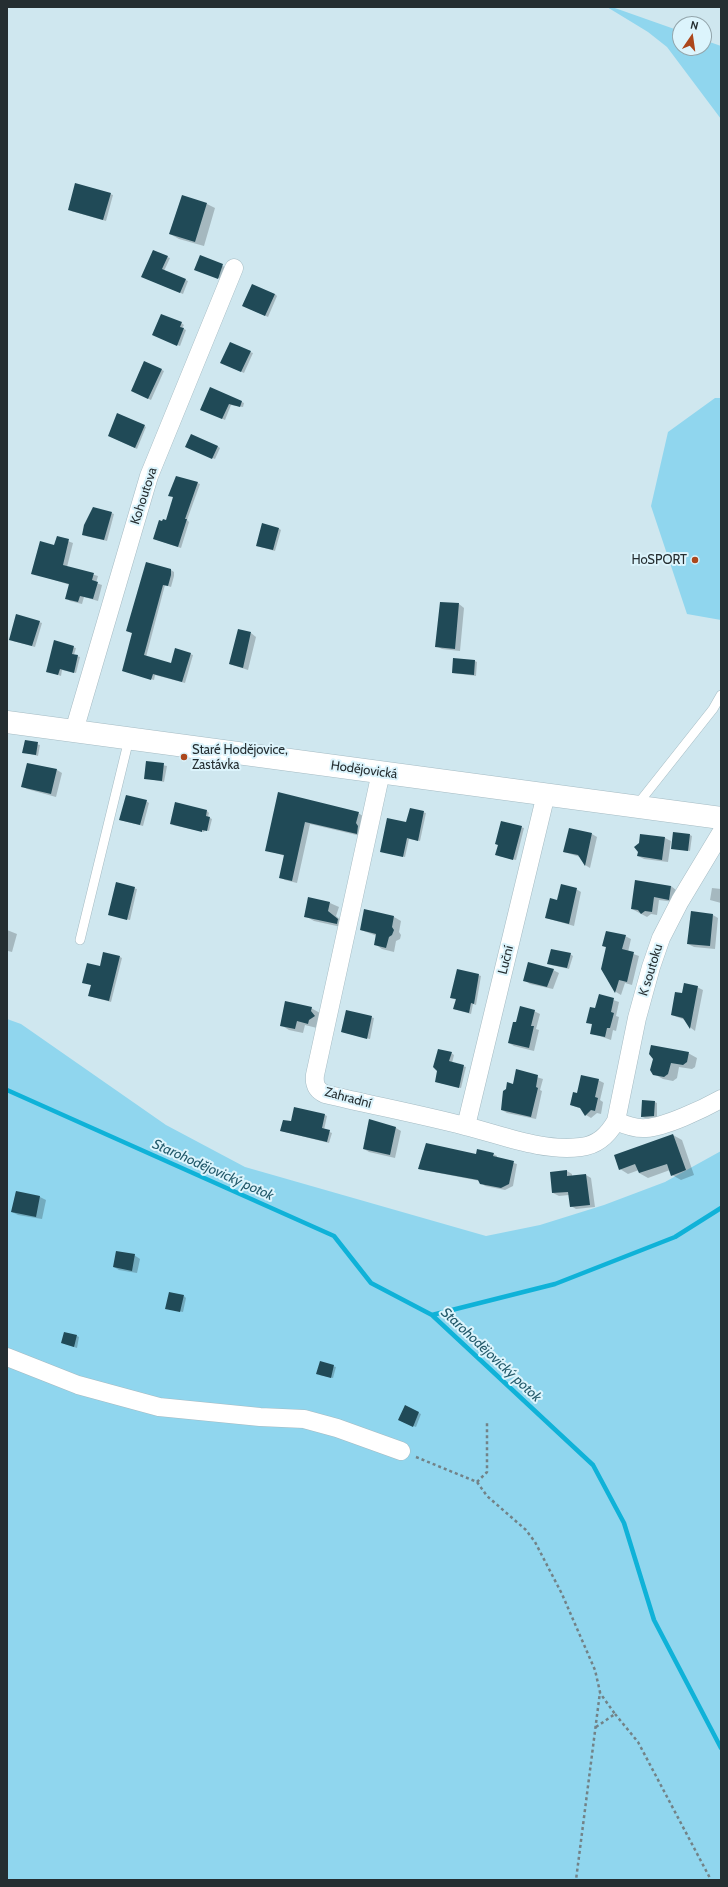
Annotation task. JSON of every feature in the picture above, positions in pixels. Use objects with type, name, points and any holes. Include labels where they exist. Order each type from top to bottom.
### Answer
[{"type":"street","name":"Kohoutova","points":[[74,731],[149,476],[234,268]]},
{"type":"street","name":"Hodějovická","points":[[7,722],[721,818]]},
{"type":"street","name":"Zahradní","points":[[381,772],[315,1075],[314,1083],[318,1091],[324,1094],[466,1126],[508,1138],[550,1146],[580,1148],[601,1141],[610,1132],[616,1121]]},
{"type":"street","name":"Luční","points":[[466,1126],[546,794]]},
{"type":"street","name":"K soutoku","points":[[616,1121],[637,1018],[661,938],[680,901],[718,844]]},
{"type":"street","points":[[616,1121],[631,1128],[645,1128],[660,1125],[721,1099]]},
{"type":"street","points":[[7,1357],[78,1385],[159,1407],[260,1417],[304,1418],[337,1428],[401,1452]]},
{"type":"lane","points":[[637,806],[713,709],[721,695]]},
{"type":"lane","points":[[80,940],[129,739]]},
{"type":"path","points":[[477,1482],[487,1472],[487,1423]]},
{"type":"path","points":[[401,1452],[477,1482],[488,1496],[526,1530],[535,1542],[562,1594],[595,1670],[600,1692],[576,1880]]},
{"type":"path","points":[[600,1692],[615,1714],[638,1742],[711,1880]]},
{"type":"path","points":[[596,1727],[615,1714]]},
{"type":"shaded area","points":[[607,7],[612,7],[672,28],[672,54],[667,47],[648,32]]},
{"type":"shaded area","points":[[712,43],[721,46],[721,119],[674,56],[712,56]]},
{"type":"shaded area","name":"HoSPORT","points":[[715,398],[721,398],[721,620],[687,614],[651,506],[668,432]]},
{"type":"shaded area","points":[[7,1019],[21,1024],[166,1125],[245,1167],[486,1236],[540,1225],[604,1205],[665,1182],[721,1151],[721,1880],[7,1880]]},
{"type":"building","points":[[75,183],[111,193],[103,220],[68,210]]},
{"type":"building","points":[[182,195],[207,203],[195,242],[169,234]]},
{"type":"building","points":[[153,250],[168,256],[162,269],[186,279],[180,293],[141,277]]},
{"type":"building","points":[[200,255],[223,264],[218,279],[194,270]]},
{"type":"building","points":[[252,284],[275,294],[265,316],[242,306]]},
{"type":"building","points":[[161,314],[182,322],[180,327],[184,328],[177,346],[152,335]]},
{"type":"building","points":[[230,342],[251,351],[241,372],[220,363]]},
{"type":"building","points":[[144,361],[162,369],[148,399],[131,391]]},
{"type":"building","points":[[210,387],[242,401],[240,407],[229,404],[222,419],[200,410]]},
{"type":"building","points":[[117,413],[145,425],[135,448],[108,436]]},
{"type":"building","points":[[191,434],[218,446],[212,459],[185,447]]},
{"type":"building","points":[[176,476],[198,482],[185,519],[187,519],[178,547],[153,539],[159,520],[166,520],[173,497],[168,496]]},
{"type":"building","points":[[93,507],[112,512],[104,540],[82,535],[84,525]]},
{"type":"building","points":[[262,523],[279,528],[273,550],[256,546]]},
{"type":"building","points":[[57,536],[69,539],[63,565],[94,573],[92,580],[98,582],[93,599],[80,596],[78,602],[65,599],[69,584],[31,574],[40,541],[54,545]]},
{"type":"building","points":[[146,562],[171,569],[171,575],[168,586],[163,585],[144,655],[171,663],[175,648],[191,653],[182,682],[153,674],[151,680],[122,671],[132,633],[126,631]]},
{"type":"building","points":[[440,602],[459,603],[455,649],[435,647]]},
{"type":"building","points":[[16,614],[40,621],[32,646],[9,640]]},
{"type":"building","points":[[238,629],[251,632],[243,668],[229,664]]},
{"type":"building","points":[[54,640],[74,646],[72,654],[78,655],[74,673],[60,669],[58,675],[46,672]]},
{"type":"building","points":[[453,658],[475,660],[474,675],[452,673]]},
{"type":"building","points":[[25,740],[38,742],[36,755],[22,753]]},
{"type":"building","points":[[146,761],[164,763],[162,781],[144,779]]},
{"type":"building","points":[[27,763],[57,769],[51,794],[21,787]]},
{"type":"building","points":[[278,792],[359,812],[356,823],[358,826],[357,834],[305,822],[292,881],[279,878],[284,855],[265,851]]},
{"type":"building","points":[[126,795],[147,800],[140,825],[119,820]]},
{"type":"building","points":[[175,802],[207,810],[206,816],[210,817],[207,831],[202,830],[202,832],[170,824]]},
{"type":"building","points":[[410,808],[424,811],[418,841],[407,838],[403,857],[380,852],[387,818],[406,822]]},
{"type":"building","points":[[501,821],[522,826],[513,860],[495,855],[498,845],[495,844]]},
{"type":"building","points":[[569,828],[592,833],[585,866],[578,855],[563,852]]},
{"type":"building","points":[[673,832],[690,834],[688,851],[671,849]]},
{"type":"building","points":[[640,834],[665,837],[662,860],[637,856],[638,852],[634,847],[639,843]]},
{"type":"building","points":[[635,880],[671,886],[669,900],[654,897],[652,912],[645,911],[641,914],[638,910],[631,909]]},
{"type":"building","points":[[116,882],[135,887],[127,920],[108,915]]},
{"type":"building","points":[[561,884],[577,888],[569,924],[545,918],[550,898],[557,900]]},
{"type":"building","points":[[308,897],[330,902],[328,911],[338,919],[337,924],[304,917]]},
{"type":"building","points":[[364,909],[394,916],[392,927],[394,930],[392,935],[389,937],[386,948],[374,945],[376,934],[360,930]]},
{"type":"building","points":[[691,911],[713,914],[710,946],[687,944]]},
{"type":"building","points":[[606,931],[626,935],[622,949],[634,952],[627,982],[619,980],[615,993],[601,969],[606,947],[602,946]]},
{"type":"building","points":[[551,949],[571,953],[567,968],[547,964]]},
{"type":"building","points":[[103,952],[120,956],[109,1001],[88,996],[91,985],[82,983],[87,963],[100,966]]},
{"type":"building","points":[[528,962],[554,969],[547,987],[523,981]]},
{"type":"building","points":[[457,969],[479,974],[474,1004],[471,1003],[469,1013],[453,1009],[456,999],[450,998]]},
{"type":"building","points":[[684,983],[698,986],[690,1029],[683,1018],[671,1015],[675,992],[682,993]]},
{"type":"building","points":[[599,994],[614,998],[611,1012],[614,1013],[610,1028],[607,1028],[605,1037],[590,1034],[592,1024],[586,1023],[590,1007],[595,1008]]},
{"type":"building","points":[[285,1001],[312,1007],[311,1011],[315,1016],[309,1020],[308,1024],[297,1021],[295,1029],[280,1026]]},
{"type":"building","points":[[520,1006],[535,1010],[531,1026],[534,1026],[529,1048],[508,1043],[513,1022],[516,1022]]},
{"type":"building","points":[[346,1010],[372,1016],[367,1039],[341,1032]]},
{"type":"building","points":[[651,1045],[689,1052],[687,1062],[683,1065],[671,1063],[668,1074],[664,1077],[653,1075],[650,1070],[653,1059],[649,1054]]},
{"type":"building","points":[[438,1049],[452,1052],[449,1061],[464,1065],[459,1088],[435,1082],[437,1071],[433,1067]]},
{"type":"building","points":[[516,1069],[538,1075],[536,1087],[538,1088],[531,1117],[501,1110],[503,1091],[506,1089],[507,1082],[513,1084]]},
{"type":"building","points":[[581,1075],[599,1079],[595,1097],[598,1098],[595,1111],[591,1110],[585,1116],[580,1108],[570,1105],[573,1092],[577,1093]]},
{"type":"building","points":[[642,1100],[655,1101],[654,1116],[641,1117]]},
{"type":"building","points":[[294,1107],[325,1114],[322,1128],[330,1130],[327,1142],[280,1131],[283,1120],[291,1121]]},
{"type":"building","points":[[369,1119],[396,1127],[390,1155],[363,1149]]},
{"type":"building","points":[[673,1134],[686,1170],[671,1176],[667,1164],[639,1173],[635,1164],[619,1170],[614,1155]]},
{"type":"building","points":[[426,1143],[476,1154],[477,1149],[494,1153],[493,1156],[514,1161],[509,1184],[501,1188],[480,1184],[478,1180],[418,1169]]},
{"type":"building","points":[[567,1170],[567,1176],[586,1174],[590,1205],[570,1207],[568,1192],[552,1193],[550,1172]]},
{"type":"building","points":[[16,1191],[40,1196],[36,1217],[11,1212]]},
{"type":"building","points":[[116,1251],[135,1254],[132,1271],[113,1267]]},
{"type":"building","points":[[169,1292],[184,1295],[180,1312],[165,1309]]},
{"type":"building","points":[[64,1332],[77,1335],[74,1347],[61,1343]]},
{"type":"building","points":[[320,1361],[334,1365],[331,1378],[316,1374]]},
{"type":"building","points":[[405,1405],[419,1412],[413,1427],[398,1420]]},
{"type":"waterway","name":"Starohodějovický potok","points":[[7,1090],[334,1236],[371,1283],[432,1315],[593,1465],[624,1523],[654,1620],[721,1748]]},
{"type":"waterway","points":[[432,1315],[555,1284],[675,1237],[721,1208]]},
{"type":"place","name":"HoSPORT","points":[[695,560]]},
{"type":"place","name":"Staré Hodějovice, Zastávka","points":[[184,757]]}]
